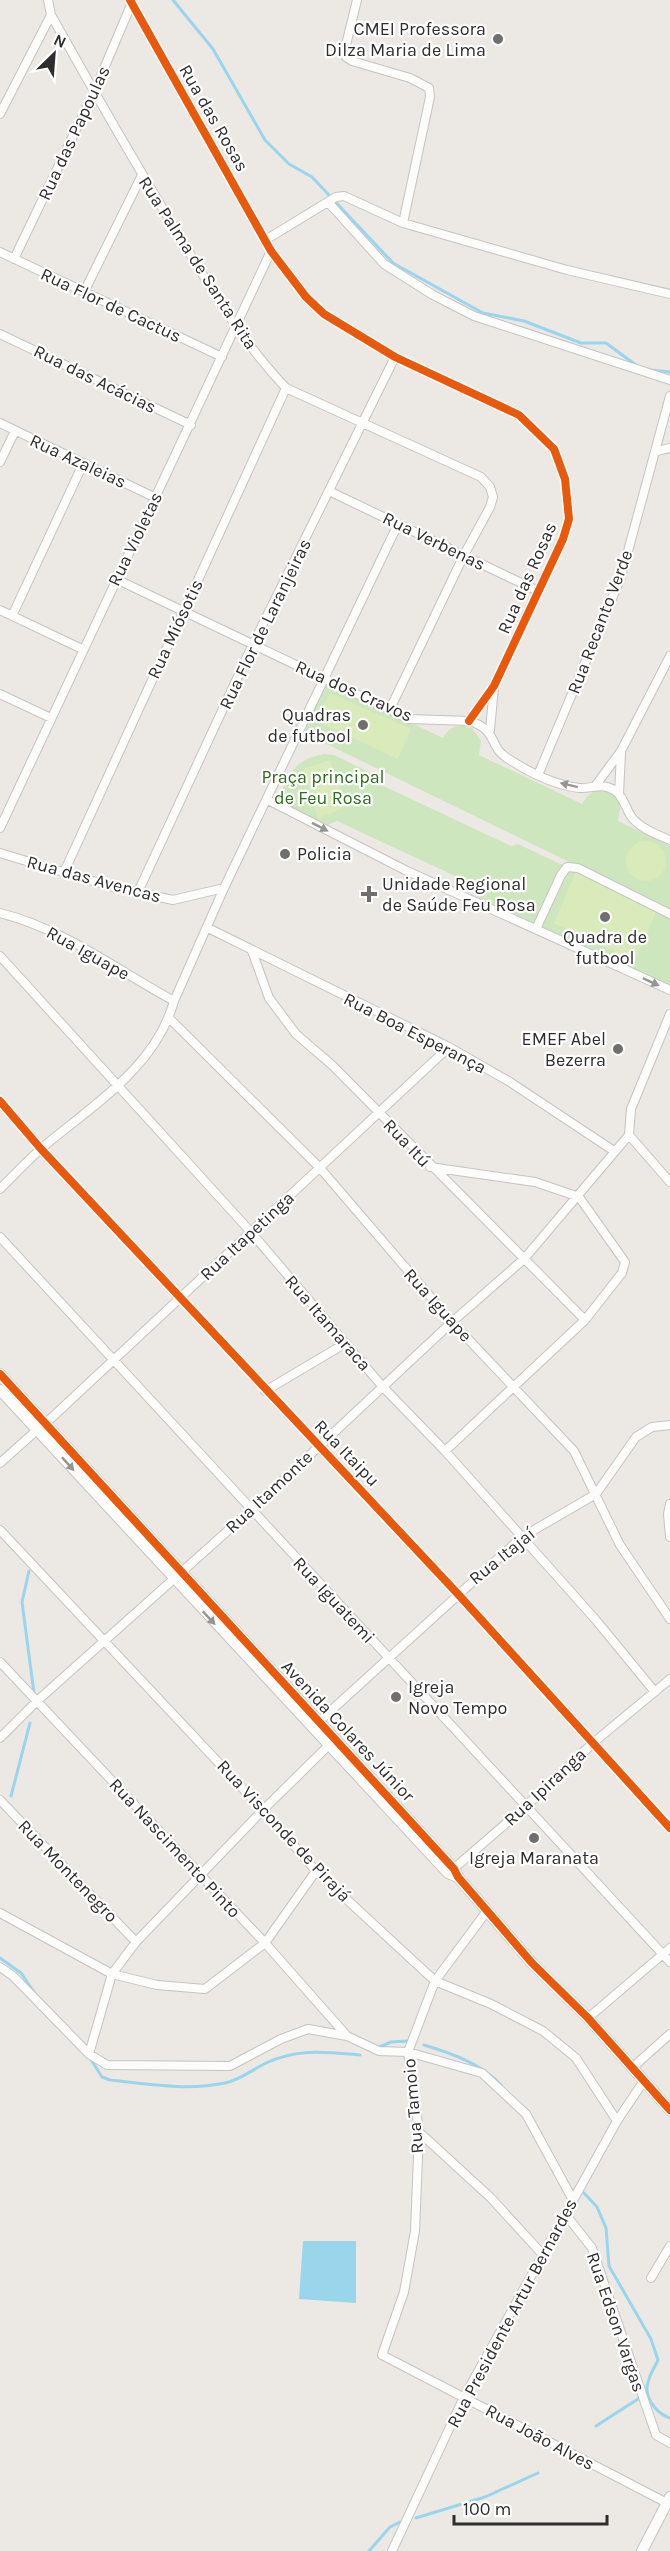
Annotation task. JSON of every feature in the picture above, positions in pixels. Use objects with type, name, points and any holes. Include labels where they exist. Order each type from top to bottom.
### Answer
[{"type":"street","name":"Rua Palma de Santa Rita","points":[[48,0],[51,15],[94,92],[235,328],[286,388],[481,477],[490,487],[493,497],[490,507],[464,555],[390,710]]},
{"type":"street","points":[[357,0],[345,49],[346,57],[352,61],[410,78],[429,88],[430,97],[403,223]]},
{"type":"street","name":"Rua das Papoulas","points":[[14,259],[94,92],[131,3]]},
{"type":"street","name":"Rua das Rosas","points":[[131,3],[267,239],[271,251],[306,297],[324,315],[395,357],[519,416],[554,449],[565,479],[569,519],[563,539],[494,686],[469,721]]},
{"type":"street","points":[[0,114],[51,15]]},
{"type":"street","points":[[84,292],[142,175]]},
{"type":"street","points":[[267,239],[331,200],[344,196],[403,223],[567,270],[670,294]]},
{"type":"street","points":[[331,200],[384,264],[433,295],[474,316],[670,380]]},
{"type":"street","name":"Rua Violetas","points":[[0,828],[271,251]]},
{"type":"street","name":"Rua Flor de Cactus","points":[[0,252],[222,357]]},
{"type":"street","name":"Rua das Acácias","points":[[0,334],[190,425]]},
{"type":"street","name":"Rua Flor de Laranjeiras","points":[[138,892],[253,644],[395,357]]},
{"type":"street","name":"Rua Miósotis","points":[[65,870],[286,388]]},
{"type":"street","name":"Rua Recanto Verde","points":[[537,775],[621,577],[670,396]]},
{"type":"street","name":"Rua Azaleias","points":[[0,423],[156,498]]},
{"type":"street","points":[[0,462],[15,431]]},
{"type":"street","points":[[657,450],[670,448]]},
{"type":"street","points":[[12,616],[84,464]]},
{"type":"street","name":"Rua Verbenas","points":[[330,492],[538,591]]},
{"type":"street","points":[[0,1190],[41,1149],[138,1066],[154,1046],[170,1018],[174,1000],[224,888],[398,524]]},
{"type":"street","name":"Rua dos Cravos","points":[[116,579],[409,719],[469,721],[489,730]]},
{"type":"street","points":[[0,610],[82,650]]},
{"type":"street","points":[[596,785],[621,752],[670,656]]},
{"type":"street","name":"Rua das Rosas","points":[[489,730],[494,686]]},
{"type":"street","points":[[0,694],[51,718]]},
{"type":"street","points":[[489,730],[505,757],[537,775],[576,788],[596,785],[608,787],[619,794],[633,819],[648,830],[670,840]]},
{"type":"street","points":[[619,794],[621,752]]},
{"type":"street","points":[[268,800],[406,871],[670,990]]},
{"type":"street","name":"Rua das Avencas","points":[[0,853],[65,870],[113,887],[173,900],[224,888]]},
{"type":"street","points":[[536,928],[567,867],[578,868],[670,914]]},
{"type":"street","name":"Rua Iguape","points":[[0,914],[26,920],[95,954],[174,1000]]},
{"type":"street","name":"Rua Boa Esperança","points":[[208,928],[449,1047],[510,1082],[614,1150]]},
{"type":"street","name":"Rua Itú","points":[[252,951],[269,998],[296,1034],[585,1320]]},
{"type":"street","name":"Rua Itamaraca","points":[[0,956],[250,1231],[382,1386],[446,1451],[655,1692]]},
{"type":"street","points":[[670,1014],[631,1109],[629,1135],[670,1182]]},
{"type":"street","name":"Rua Iguape","points":[[170,1018],[320,1168],[452,1322],[574,1451],[620,1545],[670,1619]]},
{"type":"street","name":"Rua Itapetinga","points":[[0,1463],[181,1299],[250,1231],[449,1047]]},
{"type":"street","name":"Rua Itaipu","points":[[0,1101],[41,1149],[264,1391],[319,1445],[457,1593],[670,1828]]},
{"type":"street","name":"Rua Itamonte","points":[[0,1738],[37,1701],[251,1510],[382,1386],[524,1259],[579,1197],[614,1150],[629,1135]]},
{"type":"street","points":[[430,1167],[535,1182],[579,1197],[625,1262],[622,1273],[585,1320],[513,1385],[446,1451]]},
{"type":"street","name":"Rua Iguatemi","points":[[0,1237],[670,1962]]},
{"type":"street","points":[[264,1391],[346,1343]]},
{"type":"street","name":"Avenida Colares Júnior","points":[[0,1374],[41,1427],[106,1499],[453,1873],[532,1963],[588,2018],[670,2110]]},
{"type":"street","name":"Avenida Colares Júnior","points":[[0,1390],[41,1427]]},
{"type":"street","name":"Rua Itajaí","points":[[315,1724],[387,1656],[522,1537],[596,1494],[636,1437],[652,1427],[670,1425]]},
{"type":"street","points":[[670,1504],[668,1514],[670,1537]]},
{"type":"street","name":"Rua Visconde de Pirajá","points":[[0,1530],[263,1810],[316,1871],[435,1981],[491,2004],[543,2031],[576,2058],[617,2121]]},
{"type":"street","name":"Rua Nascimento Pinto","points":[[0,1662],[265,1943],[348,2036]]},
{"type":"street","name":"Rua Ipiranga","points":[[453,1873],[593,1743],[670,1679]]},
{"type":"street","points":[[88,2054],[112,1974],[136,1942],[332,1742]]},
{"type":"street","name":"Rua Montenegro","points":[[0,1800],[136,1942]]},
{"type":"street","points":[[0,1913],[112,1974],[157,1986],[205,1989],[265,1943],[316,1871]]},
{"type":"street","name":"Rua Tamoio","points":[[382,2355],[404,2292],[415,2231],[419,2132],[408,2052],[435,1981],[487,1911]]},
{"type":"street","points":[[588,2018],[670,1948]]},
{"type":"street","points":[[0,1967],[13,1976],[88,2054],[107,2065],[230,2066],[281,2039],[308,2029],[348,2036],[379,2051],[408,2052],[482,2073],[526,2114],[573,2200]]},
{"type":"street","points":[[632,2068],[670,2034]]},
{"type":"street","name":"Rua Presidente Artur Bernardes","points":[[392,2551],[464,2397],[617,2121],[643,2082]]},
{"type":"street","points":[[419,2132],[491,2198],[544,2256]]},
{"type":"street","name":"Rua Edson Vargas","points":[[566,2215],[592,2248],[656,2435],[670,2443]]},
{"type":"street","points":[[651,2277],[670,2246]]},
{"type":"street","name":"Rua João Alves","points":[[382,2355],[668,2500]]},
{"type":"street","points":[[642,2551],[668,2500]]},
{"type":"green space","name":"Praça principal de Feu Rosa","points":[[325,682],[443,738],[455,727],[472,728],[481,741],[479,755],[582,804],[594,792],[602,790],[612,792],[621,803],[618,821],[670,846],[670,911],[302,732]]},
{"type":"green space","name":"Quadras de futbool","points":[[330,693],[411,729],[398,759],[316,721]]},
{"type":"green space","name":"Praça principal de Feu Rosa","points":[[324,754],[334,755],[375,775],[377,783],[511,846],[518,844],[670,916],[670,987],[474,895],[468,882],[337,821],[325,826],[277,802],[293,770],[305,761]]},
{"type":"green space","points":[[330,760],[347,806],[318,819],[303,769]]},
{"type":"green space","points":[[646,841],[660,847],[666,861],[660,875],[646,881],[632,875],[626,861],[632,847]]},
{"type":"green space","name":"Quadra de futbool","points":[[576,871],[657,910],[635,961],[554,923]]},
{"type":"water","points":[[303,2241],[356,2241],[356,2303],[299,2299]]},
{"type":"waterway","points":[[173,0],[213,49],[265,140],[289,164],[312,177],[393,263],[483,313],[524,321],[581,343],[606,343],[636,365]]},
{"type":"waterway","points":[[651,370],[670,372]]},
{"type":"waterway","points":[[29,1571],[22,1602],[34,1693]]},
{"type":"waterway","points":[[11,1796],[30,1723]]},
{"type":"waterway","points":[[0,1958],[21,1973],[36,1995]]},
{"type":"waterway","points":[[377,2048],[391,2042],[408,2041]]},
{"type":"waterway","points":[[424,2045],[475,2065],[501,2085]]},
{"type":"waterway","points":[[90,2058],[102,2077],[110,2080],[168,2086],[196,2086],[230,2082],[266,2063],[289,2055],[312,2052],[360,2055]]},
{"type":"waterway","points":[[584,2193],[597,2207],[606,2228],[609,2266],[651,2339],[658,2360],[647,2385],[651,2403],[659,2412],[670,2418]]},
{"type":"waterway","points":[[596,2426],[641,2397]]},
{"type":"waterway","points":[[416,2518],[485,2497],[538,2473]]},
{"type":"waterway","points":[[369,2551],[390,2527],[400,2522]]},
{"type":"cycle path","points":[[130,0],[271,251],[306,297],[324,314],[395,357],[519,415],[554,449],[565,479],[569,519],[563,539],[494,686],[469,721]]},
{"type":"cycle path","points":[[0,1101],[41,1149],[457,1593],[670,1828]]},
{"type":"cycle path","points":[[0,1374],[454,1869],[458,1877],[532,1963],[588,2018],[670,2110]]},
{"type":"place","name":"CMEI Professora Dilza Maria de Lima","points":[[498,39]]},
{"type":"place","name":"Quadras de futbool","points":[[363,725]]},
{"type":"place","name":"Policia","points":[[285,854]]},
{"type":"place","name":"Unidade Regional de Saúde Feu Rosa","points":[[369,894]]},
{"type":"place","name":"Quadra de futbool","points":[[605,917]]},
{"type":"place","name":"EMEF Abel Bezerra","points":[[618,1049]]},
{"type":"place","name":"Igreja Novo Tempo","points":[[396,1697]]},
{"type":"place","name":"Igreja Maranata","points":[[534,1838]]}]
